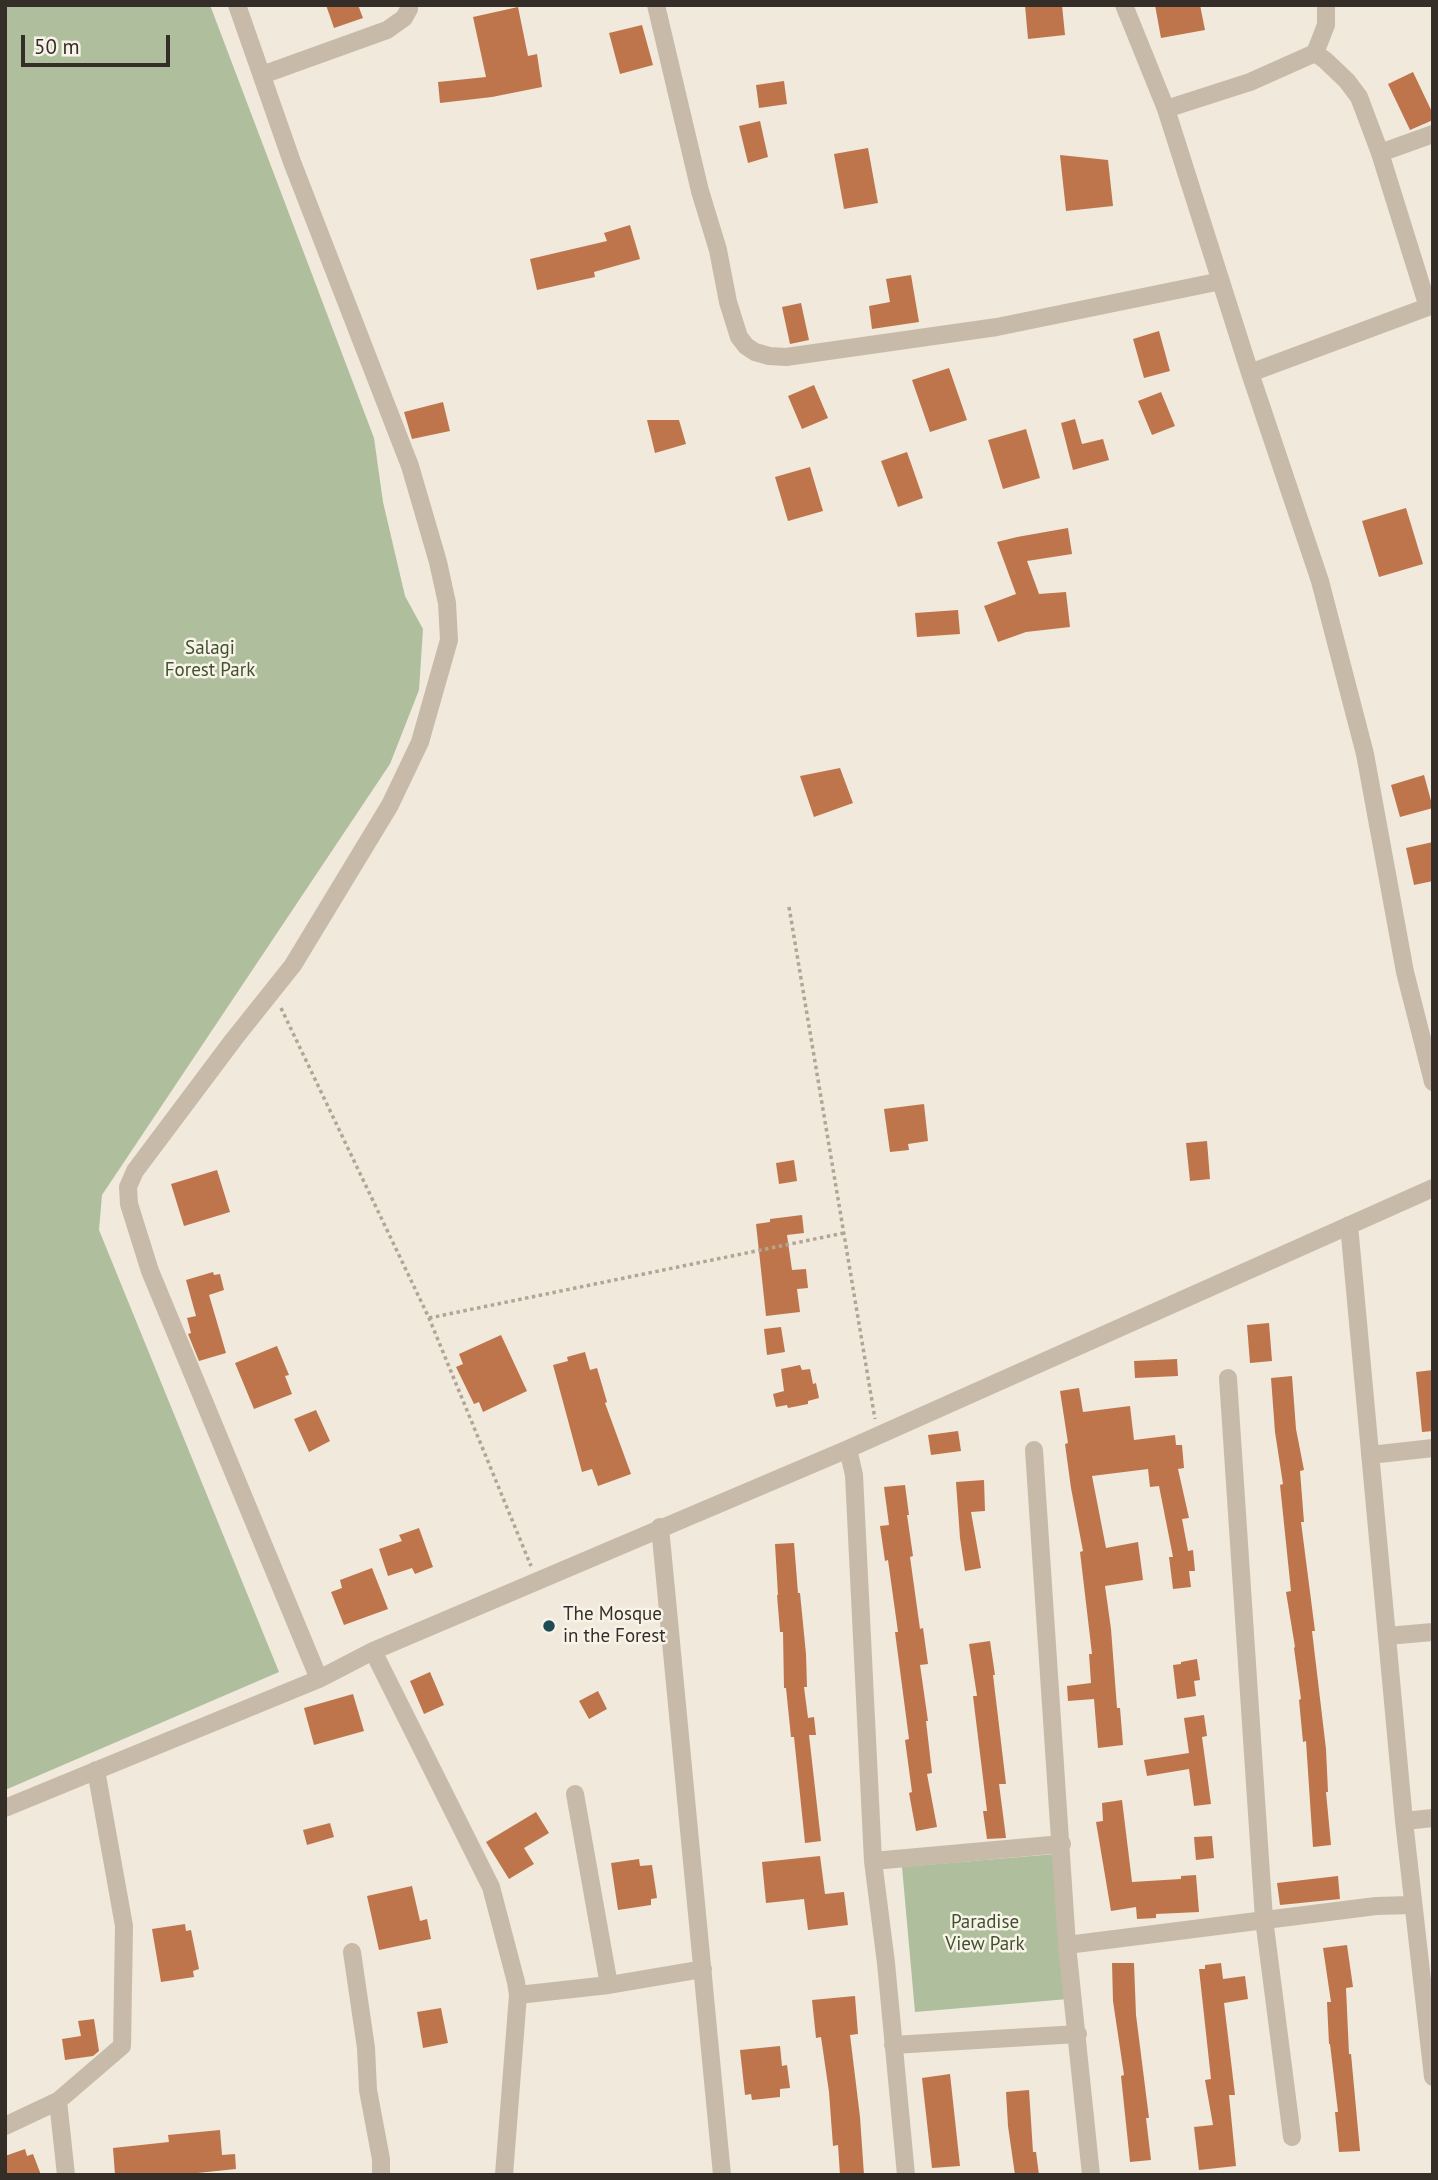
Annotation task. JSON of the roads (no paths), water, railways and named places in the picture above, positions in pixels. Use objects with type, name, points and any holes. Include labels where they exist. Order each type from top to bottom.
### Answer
[{"type":"street","points":[[237,5],[320,237],[410,466],[438,562],[447,603],[449,640],[420,742],[390,805],[293,965],[135,1171],[128,1187],[129,1204],[150,1271],[319,1679]]},
{"type":"street","points":[[262,75],[387,30],[404,18],[409,5]]},
{"type":"street","points":[[656,5],[700,191],[718,250],[728,302],[738,337],[755,352],[786,357],[997,327],[1222,281]]},
{"type":"street","points":[[1124,5],[1166,109],[1250,373],[1320,580],[1364,754],[1405,972],[1433,1082]]},
{"type":"street","points":[[1166,109],[1251,82],[1315,53],[1326,25],[1326,5]]},
{"type":"street","points":[[1250,373],[1430,306],[1359,97],[1342,75],[1315,53]]},
{"type":"street","points":[[1380,153],[1433,134]]},
{"type":"street","points":[[5,1808],[319,1679],[373,1651],[878,1435],[1433,1188]]},
{"type":"street","points":[[1349,1225],[1412,1905],[1429,2004],[1433,2077]]},
{"type":"street","points":[[1228,1378],[1264,1919],[1292,2137]]},
{"type":"street","points":[[848,1448],[854,1475],[873,1861],[906,2175]]},
{"type":"street","points":[[1370,1455],[1433,1448]]},
{"type":"street","points":[[1034,1450],[1068,1945],[1091,2175]]},
{"type":"street","points":[[660,1527],[722,2175]]},
{"type":"street","points":[[1387,1636],[1433,1632]]},
{"type":"street","points":[[373,1651],[491,1886],[518,1994],[504,2175]]},
{"type":"street","points":[[5,2126],[58,2101],[122,2046],[124,1926],[96,1770]]},
{"type":"street","points":[[575,1794],[609,1985]]},
{"type":"street","points":[[1404,1821],[1433,1818]]},
{"type":"street","points":[[873,1861],[1062,1844]]},
{"type":"street","points":[[1068,1945],[1264,1919],[1376,1906],[1412,1905]]},
{"type":"street","points":[[352,1952],[381,2175]]},
{"type":"street","points":[[518,1994],[609,1985],[703,1969]]},
{"type":"street","points":[[893,2045],[1078,2034]]},
{"type":"street","points":[[58,2101],[66,2175]]},
{"type":"place","name":"The Mosque in the Forest","points":[[549,1626]]},
{"type":"park label","name":"Salagi Forest Park","points":[[210,660]]},
{"type":"park label","name":"Paradise View Park","points":[[985,1934]]}]
